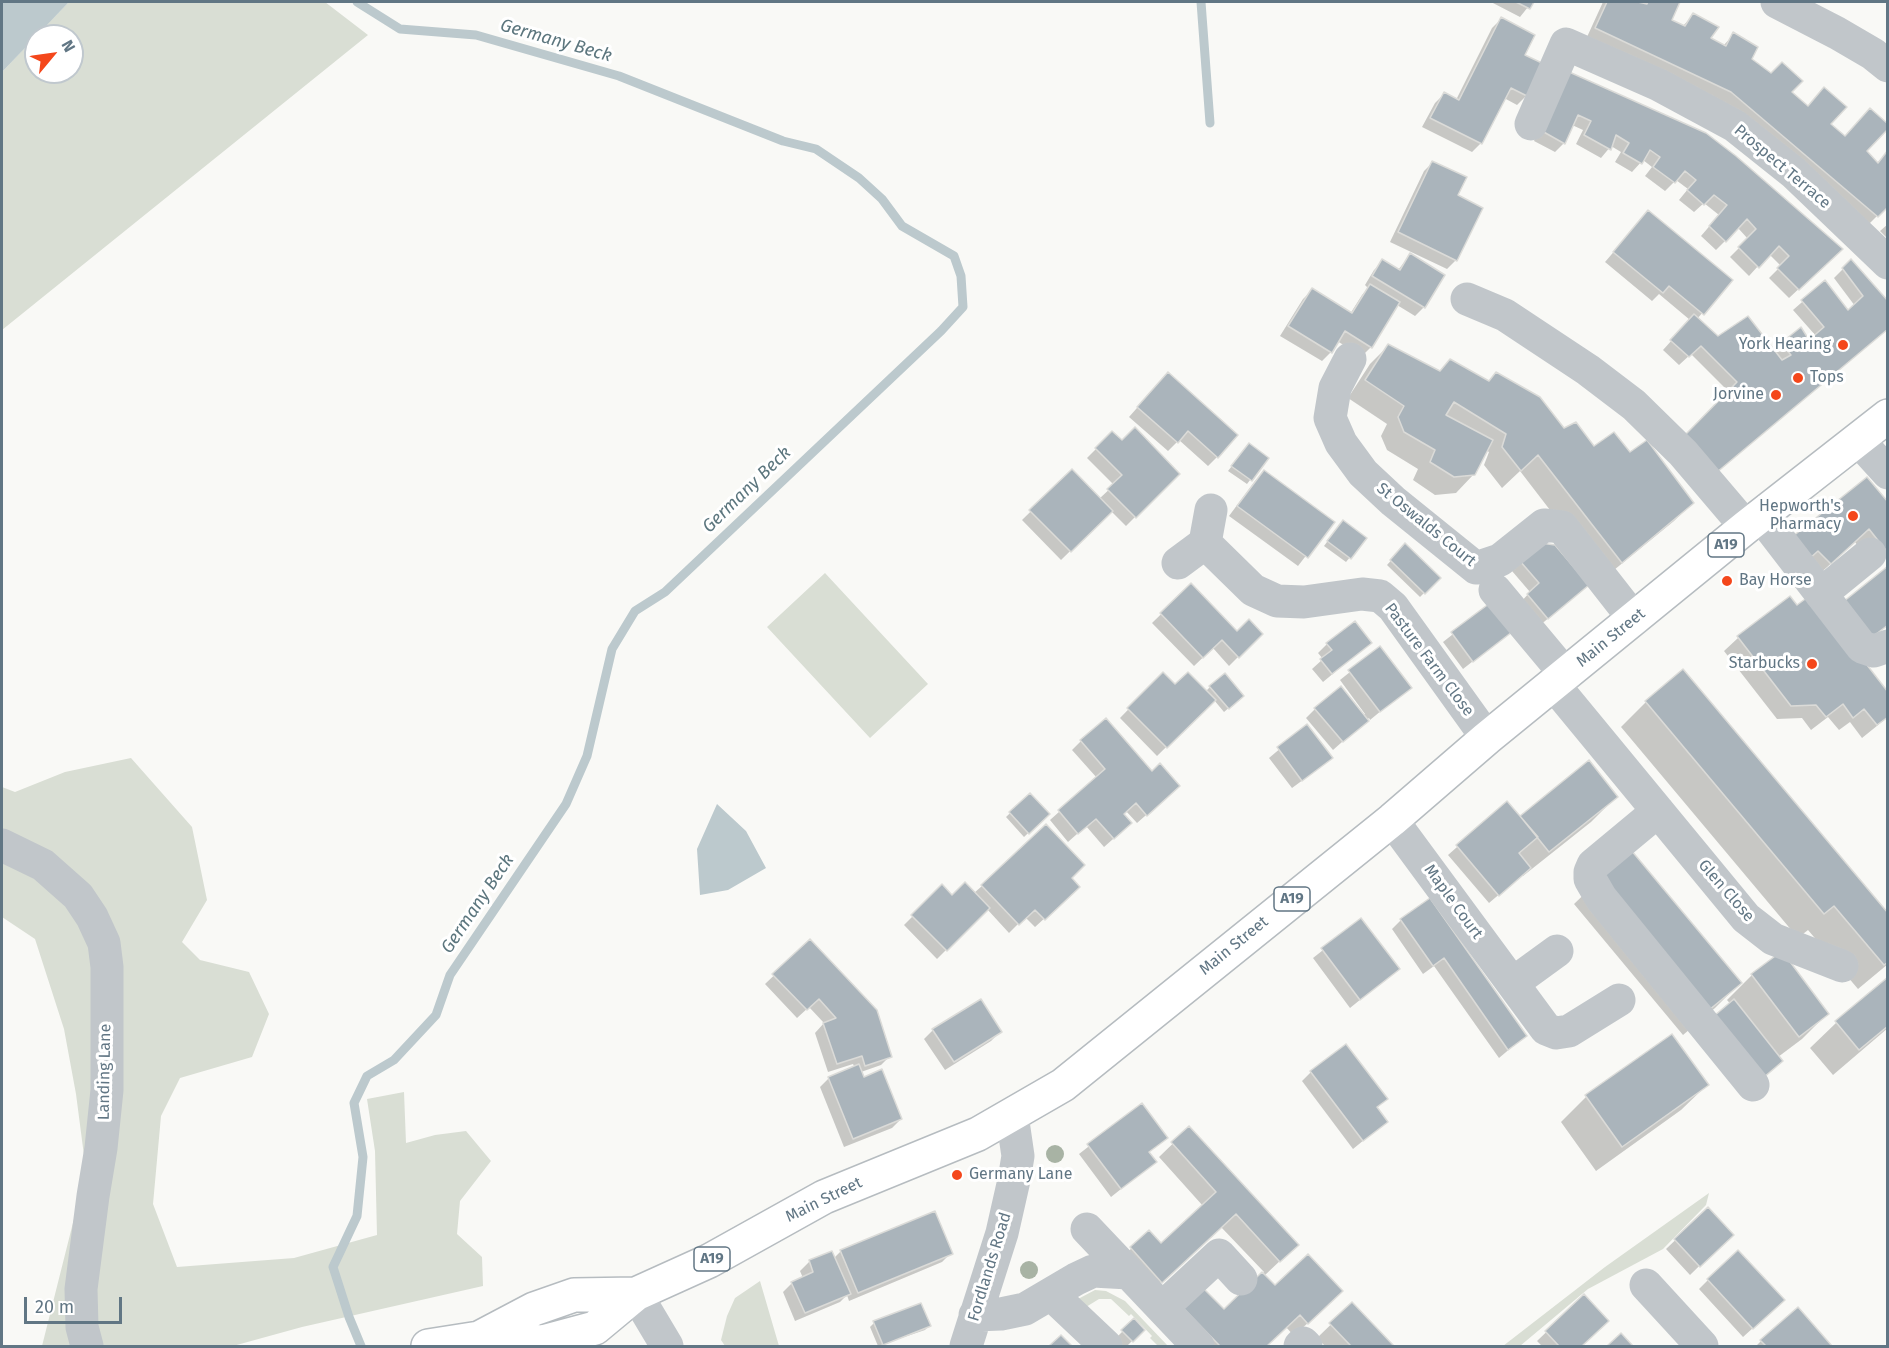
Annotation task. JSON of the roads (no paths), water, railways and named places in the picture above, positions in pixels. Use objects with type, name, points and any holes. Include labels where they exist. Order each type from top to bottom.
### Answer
[{"type":"main road","name":"Main Street","points":[[428,1347],[479,1338],[543,1342],[595,1328],[636,1294],[709,1261],[824,1197],[978,1134],[1063,1085],[1392,820],[1487,738],[1887,416]]},
{"type":"street","points":[[1777,2],[1883,53]]},
{"type":"street","name":"Prospect Terrace","points":[[1531,124],[1566,44],[1659,85],[1735,126],[1794,173],[1887,263]]},
{"type":"street","points":[[1467,300],[1505,315],[1588,370],[1634,405],[1754,522],[1821,594],[1862,647],[1874,651],[1887,646]]},
{"type":"street","name":"St Oswalds Court","points":[[1350,359],[1335,388],[1330,418],[1341,443],[1363,473],[1393,501],[1476,568],[1500,560],[1544,525],[1562,527],[1634,619]]},
{"type":"street","points":[[1858,440],[1887,473]]},
{"type":"street","points":[[1178,563],[1205,543],[1211,510]]},
{"type":"street","name":"Pasture Farm Close","points":[[1205,543],[1254,590],[1277,601],[1304,602],[1362,594],[1380,596],[1393,607],[1487,738]]},
{"type":"street","points":[[1821,594],[1870,554]]},
{"type":"street","name":"Glen Close","points":[[1495,590],[1658,811],[1746,918],[1773,939],[1842,966]]},
{"type":"street","points":[[1658,811],[1593,865],[1590,879],[1601,898],[1753,1085]]},
{"type":"street","name":"Maple Court","points":[[1392,820],[1546,1029],[1556,1033],[1569,1031],[1619,1000]]},
{"type":"street","name":"Landing Lane","points":[[2,844],[43,865],[78,896],[92,917],[104,943],[107,967],[107,1090],[81,1289],[82,1327],[87,1347]]},
{"type":"street","points":[[1513,983],[1557,951]]},
{"type":"street","name":"Fordlands Road","points":[[966,1347],[1002,1233],[1014,1180],[1018,1156],[1012,1116]]},
{"type":"street","points":[[1087,1229],[1198,1347]]},
{"type":"street","points":[[1162,1308],[1219,1255],[1241,1279]]},
{"type":"street","points":[[975,1315],[1025,1310],[1076,1279],[1094,1271],[1129,1273]]},
{"type":"street","points":[[1646,1286],[1702,1347]]},
{"type":"street","points":[[636,1294],[667,1347]]},
{"type":"street","points":[[1052,1295],[1106,1347]]},
{"type":"street","points":[[1300,1347],[1303,1343],[1306,1347]]},
{"type":"waterway","name":"Germany Beck","points":[[357,2],[400,29],[476,35],[619,76],[783,141],[816,149],[859,178],[882,199],[902,226],[954,256],[961,276],[963,307],[941,331],[665,592],[635,611],[612,649],[587,756],[566,804],[450,975],[436,1015],[394,1060],[367,1076],[354,1103],[363,1157],[357,1216],[333,1267],[361,1346]]},
{"type":"waterway","points":[[1201,2],[1210,123]]},
{"type":"place","name":"York Hearing","points":[[1843,345]]},
{"type":"place","name":"Tops","points":[[1798,378]]},
{"type":"place","name":"Jorvine","points":[[1776,395]]},
{"type":"place","name":"Hepworth's Pharmacy","points":[[1853,516]]},
{"type":"place","name":"Bay Horse","points":[[1727,581]]},
{"type":"place","name":"Starbucks","points":[[1812,664]]},
{"type":"place","name":"Germany Lane","points":[[957,1175]]}]
